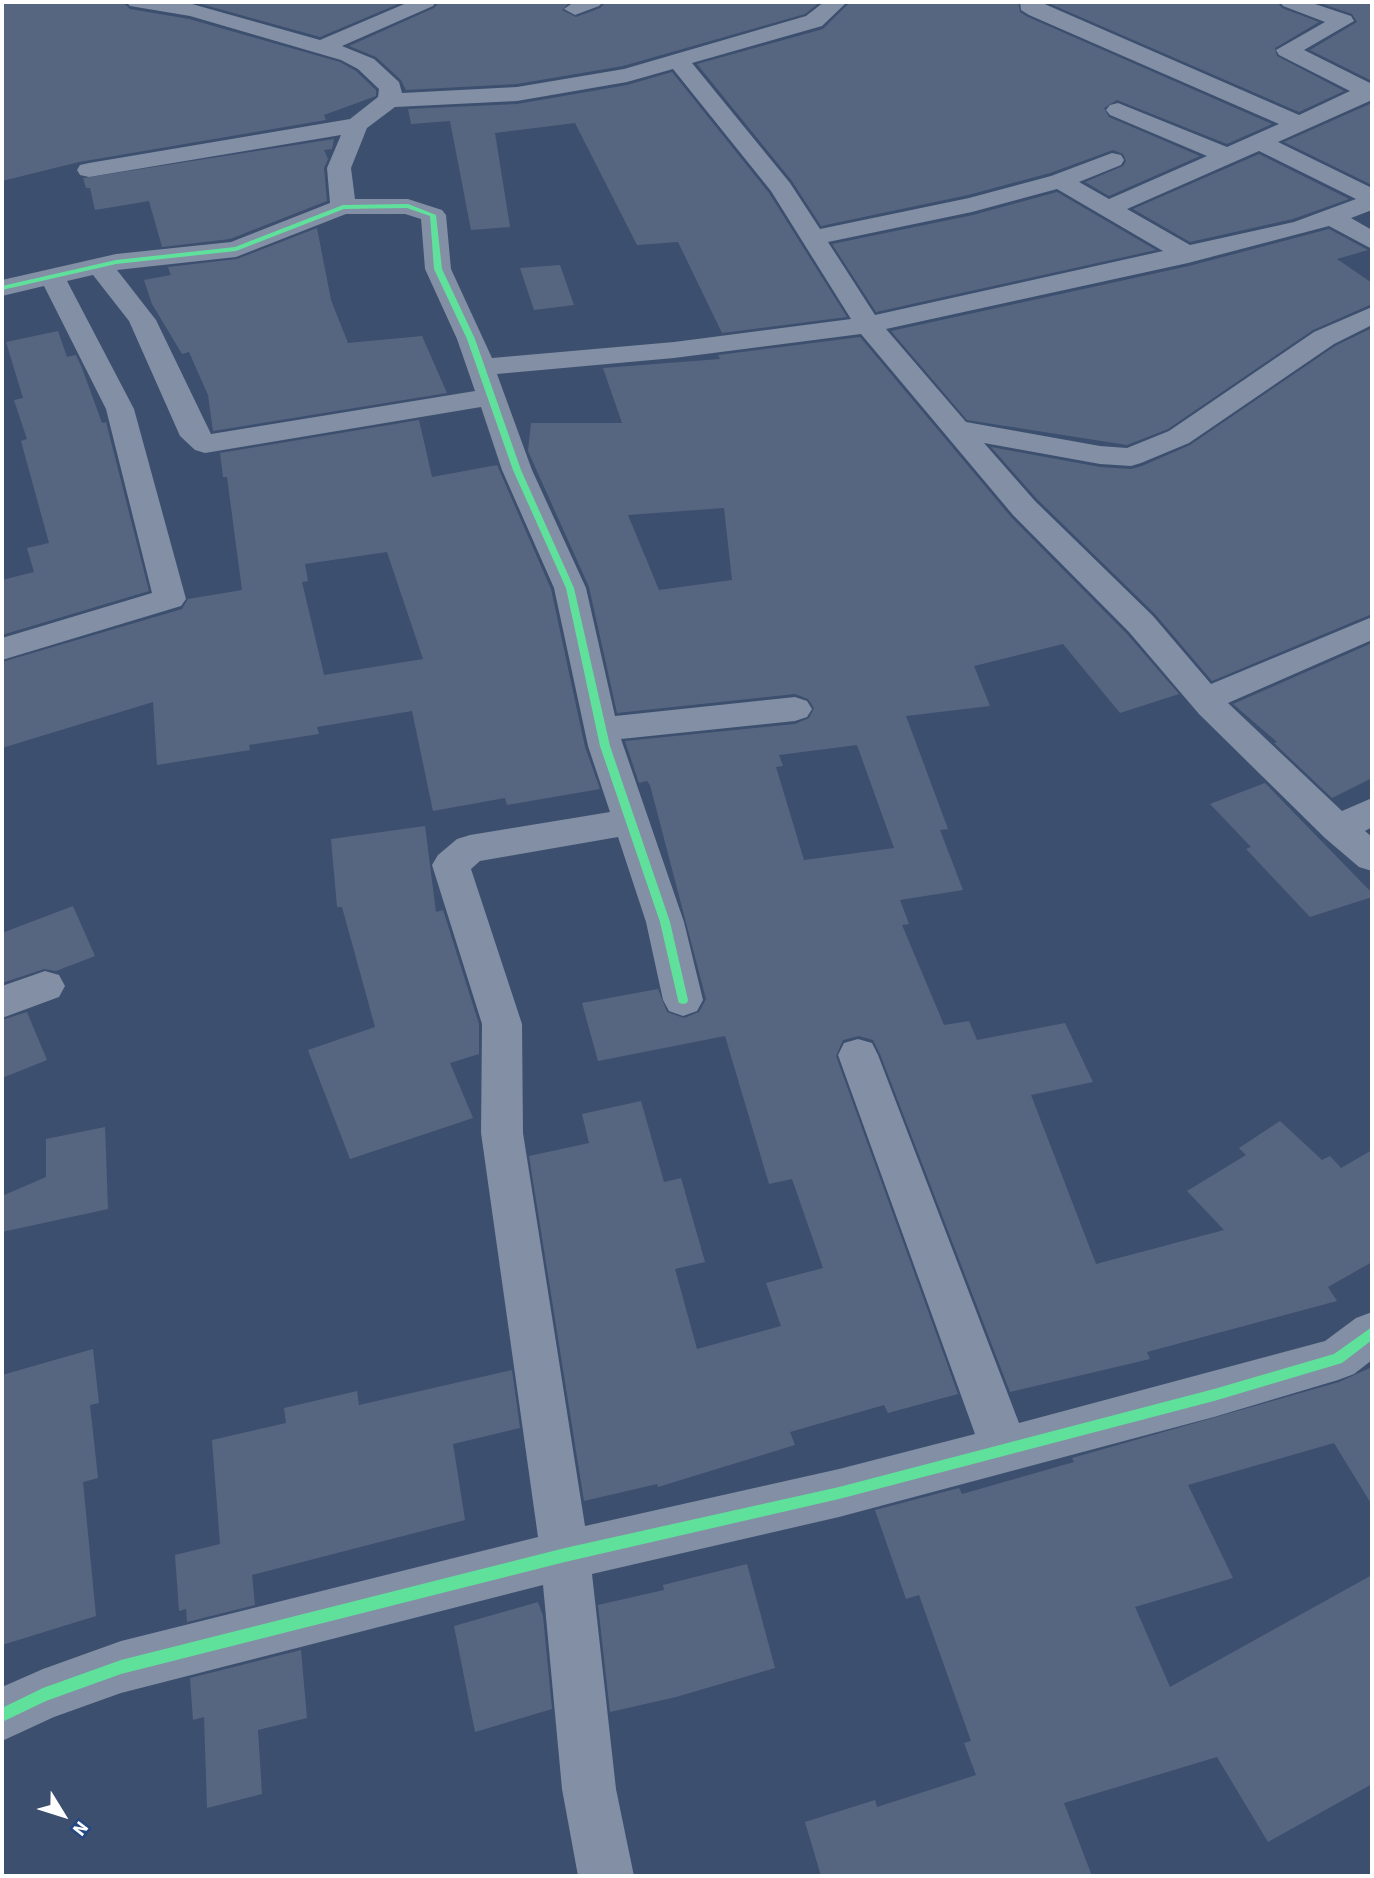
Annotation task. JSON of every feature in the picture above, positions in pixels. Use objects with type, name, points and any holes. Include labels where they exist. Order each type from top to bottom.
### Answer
[{"type":"street","points":[[136,2],[192,10],[322,47],[366,64],[391,87],[389,100]]},
{"type":"street","points":[[322,47],[386,17],[426,2]]},
{"type":"street","points":[[343,207],[339,168],[358,125],[389,100],[517,93],[627,75],[814,21],[836,2]]},
{"type":"street","points":[[1030,2],[1029,5],[1037,10],[1299,124]]},
{"type":"street","points":[[1290,2],[1343,21],[1287,50],[1370,92]]},
{"type":"street","points":[[365,9],[386,17]]},
{"type":"street","points":[[678,60],[781,188],[868,325],[1024,508],[1141,624],[1206,699],[1338,829],[1372,857]]},
{"type":"street","points":[[1109,208],[1370,92]]},
{"type":"street","points":[[1118,110],[1229,156]]},
{"type":"street","points":[[89,170],[358,125]]},
{"type":"street","points":[[1260,142],[1372,199]]},
{"type":"street","points":[[813,238],[972,205],[1060,181],[1112,160]]},
{"type":"street","points":[[1060,181],[1188,255]]},
{"type":"street","points":[[95,267],[142,320],[195,436],[205,444],[487,382],[674,350],[868,325],[1303,229],[1372,199]]},
{"type":"street","points":[[2,288],[95,267],[236,249],[343,207],[408,206],[433,215],[438,269],[487,382],[517,470],[570,588],[601,729],[665,922],[683,1000]]},
{"type":"street","points":[[1332,217],[1372,241]]},
{"type":"street","points":[[2,649],[170,599],[120,409],[57,276]]},
{"type":"street","points":[[958,429],[1100,455],[1131,457],[1179,438],[1324,338],[1372,315]]},
{"type":"street","points":[[1206,699],[1372,628]]},
{"type":"street","points":[[601,729],[795,709]]},
{"type":"street","points":[[1338,829],[1372,811]]},
{"type":"street","points":[[606,1876],[589,1789],[565,1555],[502,1133],[502,1024],[451,865],[470,849],[631,822]]},
{"type":"street","points":[[2,1002],[45,986]]},
{"type":"street","points":[[858,1055],[1004,1450]]},
{"type":"street","points":[[2,1715],[43,1695],[121,1667],[565,1555],[839,1493],[1339,1359],[1372,1333]]},
{"type":"building","points":[[2,2],[123,2],[130,9],[189,19],[340,62],[356,71],[376,90],[376,96],[324,115],[326,120],[79,162],[2,181]]},
{"type":"building","points":[[194,2],[403,2],[320,37]]},
{"type":"building","points":[[439,2],[570,2],[562,10],[576,17],[600,8],[606,2],[820,2],[805,14],[623,66],[517,84],[406,90],[401,80],[376,57],[349,46],[434,8]]},
{"type":"building","points":[[850,2],[1018,2],[1020,12],[1028,17],[1272,124],[1227,144],[1117,100],[1104,108],[1109,117],[1200,156],[1109,196],[1085,182],[1123,166],[1126,161],[1123,154],[1113,150],[1050,173],[968,195],[821,226],[792,181],[697,64],[823,29]]},
{"type":"building","points":[[1046,2],[1277,2],[1282,8],[1319,22],[1275,48],[1277,56],[1344,91],[1299,112]]},
{"type":"building","points":[[1317,2],[1372,2],[1372,81],[1310,50],[1357,22],[1352,14]]},
{"type":"building","points":[[672,72],[769,193],[847,317],[722,333],[678,242],[637,245],[575,123],[495,133],[510,227],[471,230],[450,121],[411,124],[408,109],[517,104],[627,85]]},
{"type":"building","points":[[1372,103],[1372,185],[1284,142]]},
{"type":"building","points":[[334,139],[332,149],[324,150],[328,159],[324,168],[327,201],[230,239],[162,247],[149,201],[95,210],[90,188],[86,188],[83,178]]},
{"type":"building","points":[[1259,154],[1349,199],[1293,219],[1190,242],[1133,209]]},
{"type":"building","points":[[1057,192],[1156,250],[876,312],[832,244],[973,215]]},
{"type":"building","points":[[317,228],[331,300],[348,343],[422,336],[447,393],[213,431],[208,395],[189,352],[182,354],[152,304],[144,280],[171,275],[168,267],[237,259]]},
{"type":"building","points":[[1329,229],[1368,250],[1337,259],[1372,283],[1372,304],[1313,330],[1168,429],[1127,445],[967,420],[891,331],[1189,266]]},
{"type":"building","points":[[560,265],[574,305],[534,310],[520,268]]},
{"type":"building","points":[[1372,328],[1372,614],[1212,681],[1155,614],[1037,499],[991,447],[1100,467],[1131,469],[1142,466],[1190,445],[1335,346]]},
{"type":"building","points":[[58,331],[67,357],[76,355],[102,423],[106,422],[149,591],[2,635],[2,580],[34,572],[27,548],[49,543],[21,441],[27,439],[14,400],[23,398],[6,342]]},
{"type":"building","points":[[860,337],[1011,517],[1127,634],[1179,694],[1120,713],[1063,644],[974,666],[990,706],[906,716],[948,829],[940,830],[963,890],[900,900],[909,924],[902,925],[944,1025],[969,1021],[977,1040],[1065,1023],[1093,1082],[1031,1095],[1096,1264],[1224,1230],[1187,1191],[1246,1155],[1239,1148],[1280,1121],[1322,1160],[1330,1156],[1341,1168],[1372,1150],[1372,1262],[1328,1287],[1337,1301],[1147,1352],[1150,1359],[1010,1392],[880,1054],[873,1040],[859,1036],[843,1040],[836,1056],[958,1394],[888,1413],[884,1405],[790,1432],[795,1445],[658,1487],[657,1484],[584,1501],[529,1156],[589,1143],[582,1114],[641,1101],[664,1182],[681,1178],[705,1262],[675,1269],[697,1349],[781,1326],[766,1283],[823,1268],[792,1179],[769,1184],[725,1036],[598,1061],[582,1003],[658,989],[667,1012],[684,1018],[699,1012],[706,999],[650,785],[647,781],[639,783],[625,741],[795,724],[809,718],[814,708],[808,699],[795,694],[617,713],[589,587],[528,451],[531,423],[622,423],[603,368],[720,359],[718,355]],"holes":[[[724,508],[732,580],[659,590],[628,515]],[[857,745],[894,848],[804,860],[776,767],[783,766],[779,755]]]},
{"type":"building","points":[[419,420],[432,477],[497,465],[551,589],[585,747],[600,789],[507,805],[505,798],[433,811],[412,711],[317,727],[319,734],[249,745],[250,750],[157,765],[153,702],[2,748],[2,662],[182,609],[188,599],[242,590],[227,477],[223,477],[220,453]],"holes":[[[387,552],[423,659],[324,675],[302,582],[308,581],[305,564]]]},
{"type":"building","points":[[1372,643],[1372,778],[1332,798],[1274,743],[1277,742],[1233,704]]},
{"type":"building","points":[[1265,783],[1372,893],[1372,897],[1310,917],[1246,849],[1251,847],[1210,804]]},
{"type":"building","points":[[425,826],[436,912],[443,910],[479,1024],[479,1054],[450,1063],[473,1118],[350,1159],[308,1050],[375,1027],[342,907],[337,907],[331,839]]},
{"type":"building","points":[[73,906],[95,956],[56,971],[44,969],[2,983],[2,933]]},
{"type":"building","points":[[27,1012],[47,1060],[2,1078],[2,1020]]},
{"type":"building","points":[[105,1127],[108,1209],[2,1232],[2,1196],[46,1177],[46,1139]]},
{"type":"building","points":[[93,1349],[99,1403],[90,1405],[98,1478],[83,1482],[96,1616],[2,1645],[2,1375]]},
{"type":"building","points":[[1372,1367],[1372,1505],[1334,1443],[1188,1485],[1233,1578],[1135,1607],[1170,1687],[1372,1575],[1372,1784],[1268,1842],[1217,1757],[1064,1803],[1092,1876],[821,1876],[805,1822],[875,1800],[877,1807],[976,1775],[964,1743],[971,1741],[919,1595],[906,1599],[875,1510],[959,1488],[962,1494],[1074,1462],[1072,1458],[1339,1382]]},
{"type":"building","points":[[512,1370],[520,1428],[453,1444],[465,1520],[252,1575],[255,1605],[187,1622],[186,1609],[179,1611],[175,1555],[220,1544],[212,1440],[286,1423],[284,1408],[357,1391],[359,1405]]},
{"type":"building","points":[[747,1564],[775,1668],[676,1697],[610,1712],[598,1605],[664,1590],[663,1585]]},
{"type":"building","points":[[538,1602],[543,1616],[552,1709],[475,1732],[454,1626]]},
{"type":"building","points":[[301,1650],[307,1718],[258,1730],[262,1794],[207,1808],[204,1717],[193,1720],[190,1678]]},
{"type":"cycle path","points":[[2,288],[116,262],[236,249],[343,207],[408,206],[433,215],[438,269],[471,339],[517,470],[570,588],[605,746],[665,922],[683,1000]]},
{"type":"cycle path","points":[[2,1715],[43,1695],[121,1667],[565,1555],[839,1493],[1214,1395],[1338,1359],[1372,1333]]}]
